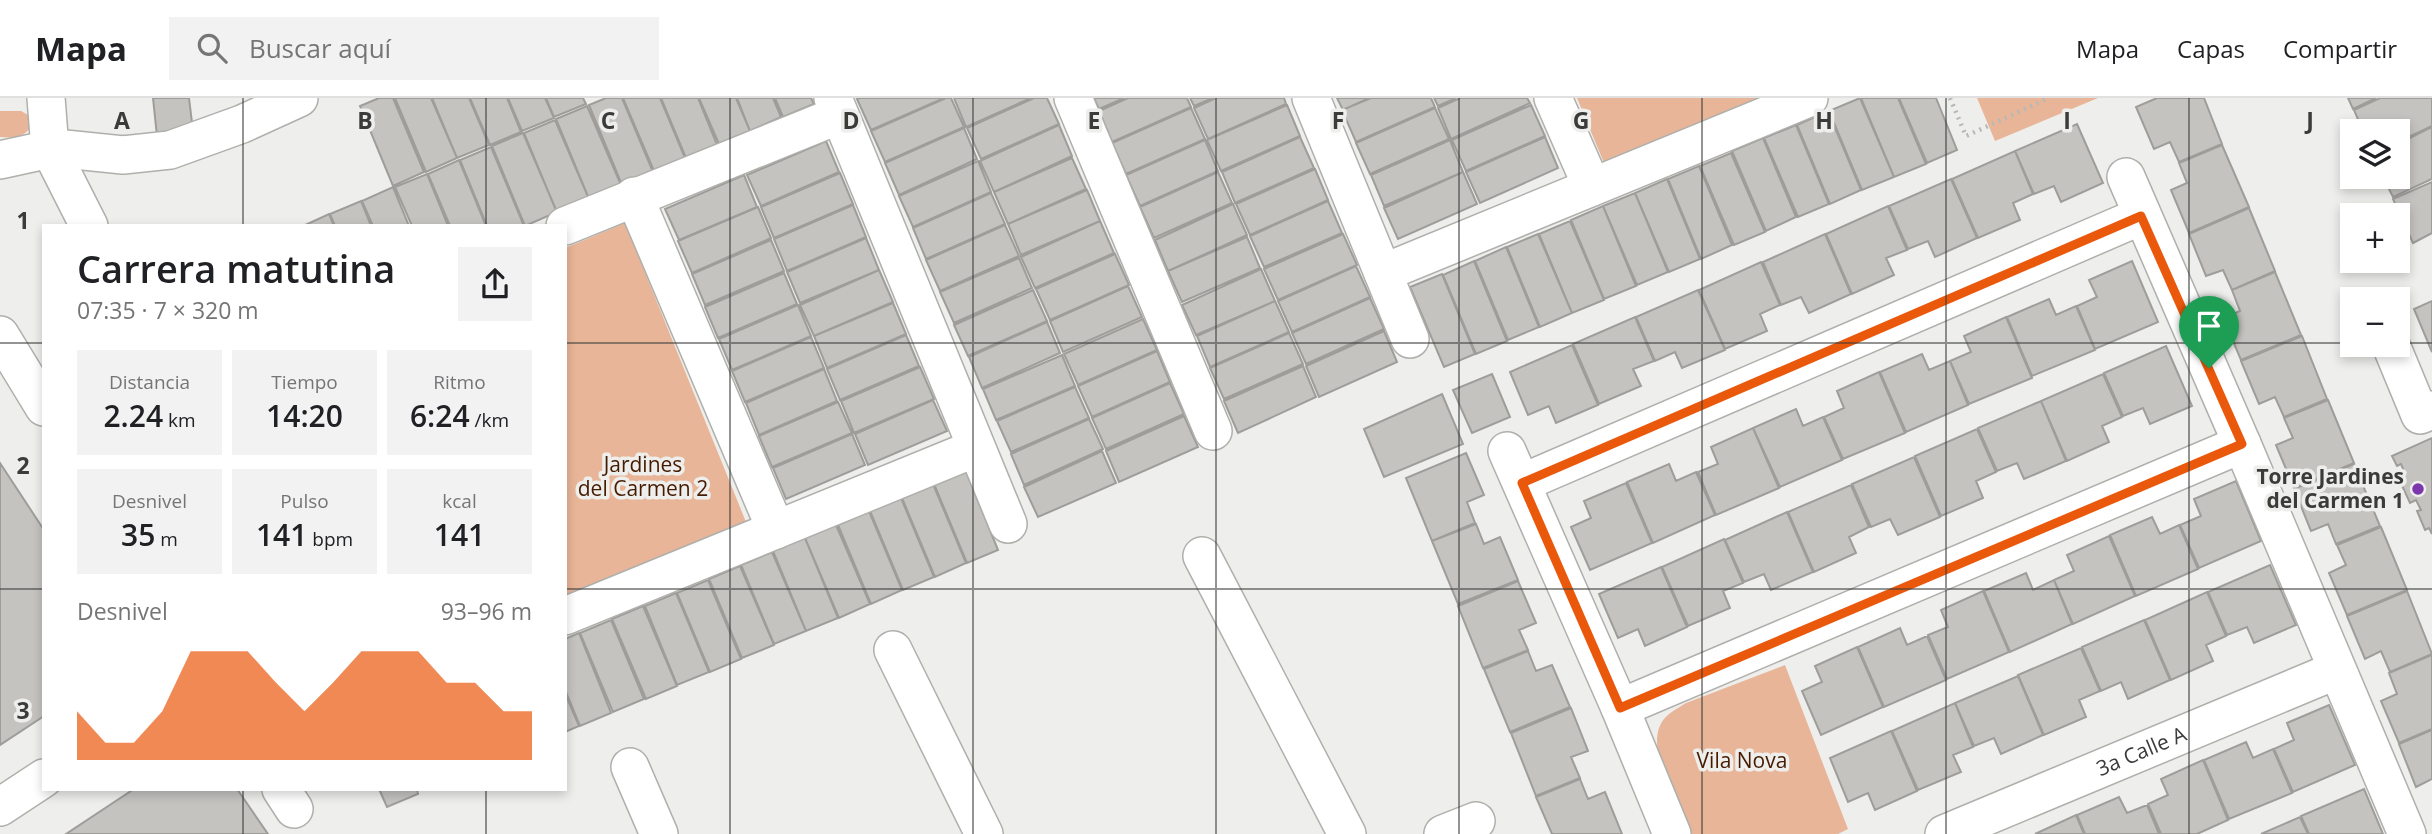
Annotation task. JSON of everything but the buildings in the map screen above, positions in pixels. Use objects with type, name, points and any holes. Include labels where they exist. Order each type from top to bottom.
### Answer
[{"type":"street","points":[[46,98],[50,149],[88,224]]},
{"type":"street","points":[[1073,98],[1213,431]]},
{"type":"street","points":[[1311,98],[1410,339]]},
{"type":"street","points":[[1553,98],[1592,187]]},
{"type":"street","points":[[1384,273],[1808,98]]},
{"type":"street","points":[[0,160],[50,149],[123,155],[170,150],[242,124],[288,100]]},
{"type":"street","points":[[567,225],[836,106],[1008,524]]},
{"type":"street","points":[[2126,177],[2407,834]]},
{"type":"street","points":[[635,196],[776,530]]},
{"type":"street","points":[[1672,834],[1514,467],[2141,216]]},
{"type":"street","points":[[2,344],[42,404]]},
{"type":"street","points":[[2396,357],[2420,415],[2432,410]]},
{"type":"street","points":[[1620,708],[2242,444]]},
{"type":"street","points":[[567,615],[976,448]]},
{"type":"street","points":[[1202,556],[1347,834]]},
{"type":"street","points":[[893,650],[984,834]]},
{"type":"street","name":"3a Calle A","points":[[1944,834],[2337,670]]},
{"type":"street","points":[[630,767],[659,834]]},
{"type":"street","points":[[0,807],[42,779]]},
{"type":"path","points":[[1950,98],[1966,136],[2049,98]]},
{"type":"green space","points":[[1577,98],[1758,98],[1604,163]]},
{"type":"green space","points":[[1977,98],[2098,98],[1995,141]]},
{"type":"green space","points":[[0,111],[21,111],[30,116],[32,125],[19,136],[0,137]]},
{"type":"green space","name":"Jardines del Carmen 2","points":[[625,223],[746,522],[567,596],[567,247]]},
{"type":"green space","name":"Vila Nova","points":[[1785,665],[1848,829],[1838,834],[1690,834],[1659,760],[1658,731],[1664,719],[1686,703]]},
{"type":"place","name":"Torre Jardines del Carmen 1","points":[[2418,489]]},
{"type":"route","points":[[2141,216],[2209,368],[2242,444],[1620,708],[1522,483],[2141,216]]}]
